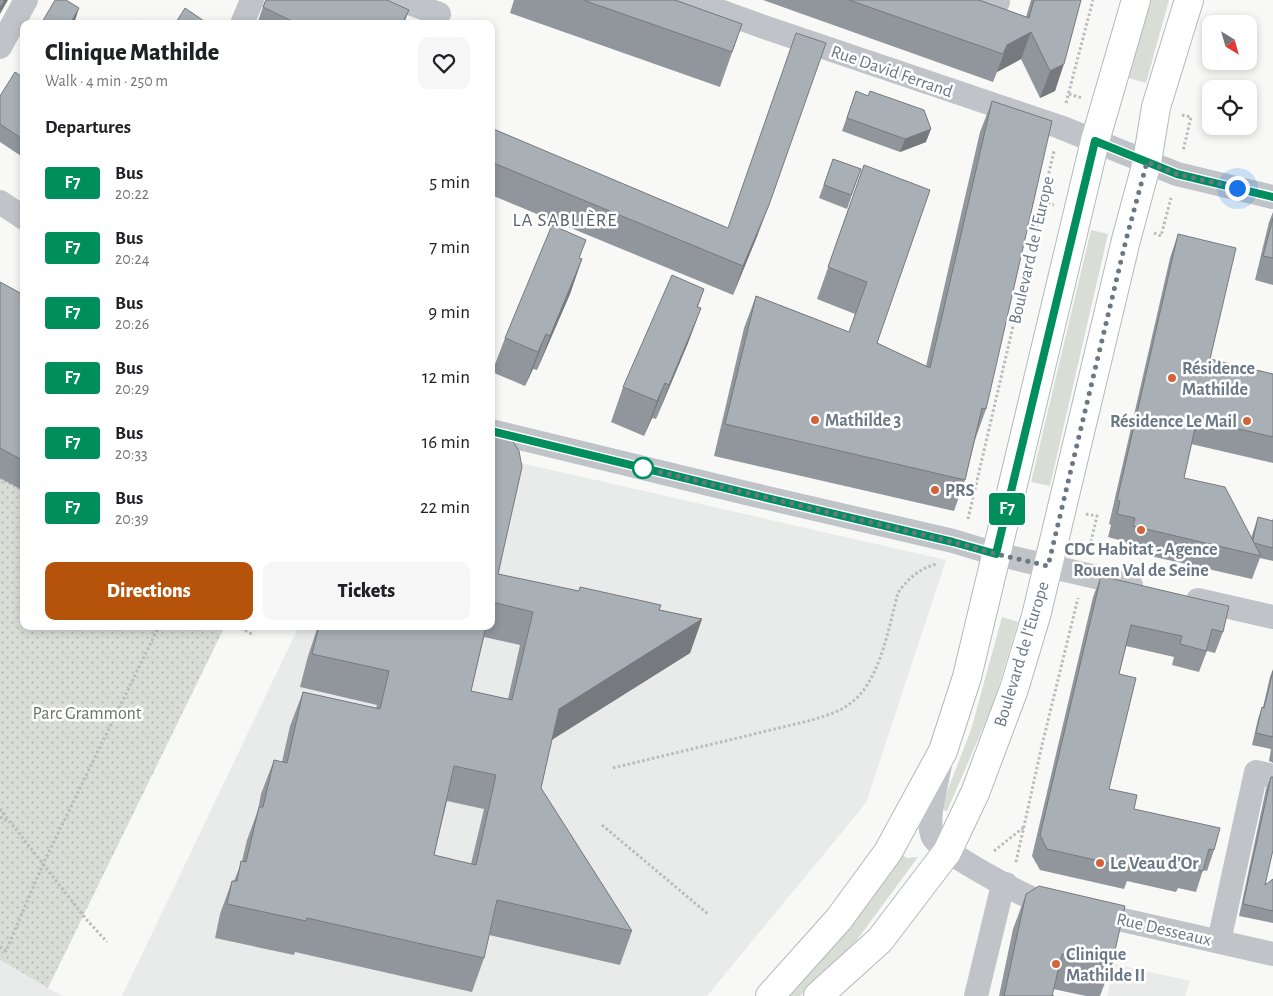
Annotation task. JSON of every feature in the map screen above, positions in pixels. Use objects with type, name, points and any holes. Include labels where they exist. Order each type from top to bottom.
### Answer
[{"type":"main road","name":"Boulevard de l'Europe","points":[[770,996],[839,919],[888,852],[943,751],[967,677],[1095,141],[1136,0]]},
{"type":"main road","name":"Boulevard de l'Europe","points":[[818,996],[880,940],[947,852],[975,794],[1014,690],[1036,616],[1126,240],[1147,162],[1156,107],[1189,0]]},
{"type":"street","points":[[0,47],[26,0]]},
{"type":"street","points":[[244,20],[252,0]]},
{"type":"street","points":[[372,0],[376,2],[397,3],[404,1],[440,13]]},
{"type":"street","name":"Rue David Ferrand","points":[[689,0],[764,28],[1060,127],[1177,174],[1273,197]]},
{"type":"street","points":[[0,202],[20,215]]},
{"type":"street","points":[[495,432],[945,540],[996,554],[1150,589]]},
{"type":"street","points":[[1178,595],[1273,617]]},
{"type":"street","points":[[943,751],[930,822],[933,838],[947,852]]},
{"type":"street","points":[[1219,941],[1256,772],[1273,776]]},
{"type":"street","name":"Rue Desseaux","points":[[947,852],[1035,900],[1273,954]]},
{"type":"street","points":[[976,996],[1001,893],[1006,884]]},
{"type":"path","points":[[1065,110],[1093,0]]},
{"type":"path","name":"Boulevard de l'Europe","points":[[967,523],[1054,149]]},
{"type":"path","points":[[0,478],[20,489]]},
{"type":"path","points":[[613,768],[812,720],[841,710],[859,696],[878,664],[898,594],[904,584],[922,569],[940,563]]},
{"type":"path","points":[[1006,884],[1014,870],[1072,624]]},
{"type":"path","points":[[0,947],[6,951],[43,864],[157,630]]},
{"type":"path","points":[[244,630],[254,635]]},
{"type":"path","points":[[0,809],[86,919],[107,942]]},
{"type":"path","points":[[0,817],[9,821]]},
{"type":"path","points":[[602,826],[708,914]]},
{"type":"path","points":[[993,852],[1024,827]]},
{"type":"shaded area","points":[[495,457],[946,560],[866,803],[707,996],[122,996],[297,630],[495,630]]},
{"type":"shaded area","points":[[0,960],[48,988],[63,996],[0,996]]},
{"type":"shaded area","points":[[1115,964],[1190,981],[1185,996],[1107,996]]},
{"type":"green space","points":[[1149,0],[1169,0],[1146,83],[1128,78]]},
{"type":"green space","points":[[1091,230],[1108,234],[1050,486],[1031,482]]},
{"type":"green space","name":"Parc Grammont","points":[[0,478],[20,489],[20,630],[223,630],[48,988],[0,960]]},
{"type":"green space","points":[[1002,617],[1018,622],[993,705],[947,811],[945,811],[941,807],[971,730]]},
{"type":"green space","points":[[898,852],[907,858],[918,857],[854,944],[800,996],[785,996]]},
{"type":"building","points":[[0,0],[4,0],[0,8]]},
{"type":"building","points":[[55,0],[66,0],[79,8],[72,20],[43,20]]},
{"type":"building","points":[[266,0],[387,0],[409,10],[404,20],[290,20],[263,7]]},
{"type":"building","points":[[583,0],[675,0],[742,24],[732,52]]},
{"type":"building","points":[[849,0],[979,0],[1029,18],[1034,0],[1081,0],[1064,64],[1050,71],[1031,32],[1007,45],[1003,54]]},
{"type":"building","points":[[185,8],[203,20],[178,20]]},
{"type":"building","points":[[796,33],[826,43],[769,205],[743,266],[495,164],[495,130],[728,228]]},
{"type":"building","points":[[15,72],[20,75],[20,137],[0,124],[0,96]]},
{"type":"building","points":[[856,91],[868,96],[870,91],[924,110],[931,129],[905,139],[847,118]]},
{"type":"building","points":[[992,101],[1052,121],[986,409],[982,408],[965,480],[725,424],[756,296],[849,332],[867,282],[828,267],[864,165],[930,190],[877,343],[930,368]]},
{"type":"building","points":[[833,159],[861,169],[851,195],[824,185]]},
{"type":"building","points":[[1273,218],[1273,258],[1263,256]]},
{"type":"building","points":[[552,225],[586,240],[579,258],[582,259],[550,336],[546,334],[538,352],[505,338]]},
{"type":"building","name":"Résidence Mathilde","points":[[1178,234],[1236,248],[1210,359],[1273,374],[1273,437],[1197,419],[1184,478],[1225,487],[1261,556],[1133,526],[1135,518],[1117,514],[1120,501],[1117,500]]},
{"type":"building","points":[[672,275],[704,289],[697,307],[701,308],[693,328],[669,385],[665,383],[657,401],[623,387]]},
{"type":"building","points":[[0,282],[20,293],[20,459],[0,448]]},
{"type":"building","points":[[495,428],[514,443],[519,451],[522,467],[498,574],[579,591],[580,587],[661,605],[659,610],[702,619],[559,709],[541,788],[632,931],[497,900],[484,958],[307,918],[306,921],[227,904],[232,881],[237,881],[241,861],[246,862],[259,807],[263,807],[274,760],[287,763],[303,692],[380,709],[389,671],[312,654],[318,630],[485,630],[471,691],[512,700],[533,612],[495,603]],"holes":[[[454,766],[496,775],[476,865],[434,855]]]},
{"type":"building","points":[[1258,517],[1273,521],[1273,548],[1254,543]]},
{"type":"building","points":[[1101,576],[1229,606],[1223,632],[1212,629],[1206,651],[1180,644],[1182,636],[1131,625],[1119,674],[1136,678],[1109,789],[1137,795],[1134,809],[1220,828],[1214,850],[1209,849],[1203,871],[1185,867],[1184,871],[1133,860],[1131,868],[1047,849],[1040,835]]},
{"type":"building","points":[[1273,671],[1273,737],[1256,733]]},
{"type":"building","points":[[1271,777],[1273,777],[1273,850],[1265,885],[1273,879],[1273,911],[1243,904]]},
{"type":"building","points":[[1039,886],[1125,906],[1112,964],[1062,954],[1052,996],[1004,996],[1026,894]]},
{"type":"bus line","name":"F7","points":[[495,432],[996,554],[1095,141],[1177,174],[1273,197]]},
{"type":"place","name":"Résidence Mathilde","points":[[1172,378]]},
{"type":"place","name":"Mathilde 3","points":[[815,420]]},
{"type":"place","name":"Résidence Le Mail","points":[[1247,421]]},
{"type":"place","name":"PRS","points":[[935,490]]},
{"type":"place","name":"CDC Habitat - Agence Rouen Val de Seine","points":[[1141,530]]},
{"type":"place","name":"Le Veau d'Or","points":[[1100,863]]},
{"type":"place","name":"Clinique Mathilde II","points":[[1056,964]]},
{"type":"district","name":"LA SABLIÈRE","points":[[565,219]]},
{"type":"route","points":[[643,468],[1048,566],[1126,240],[1147,162],[1177,174],[1237,188]]}]
